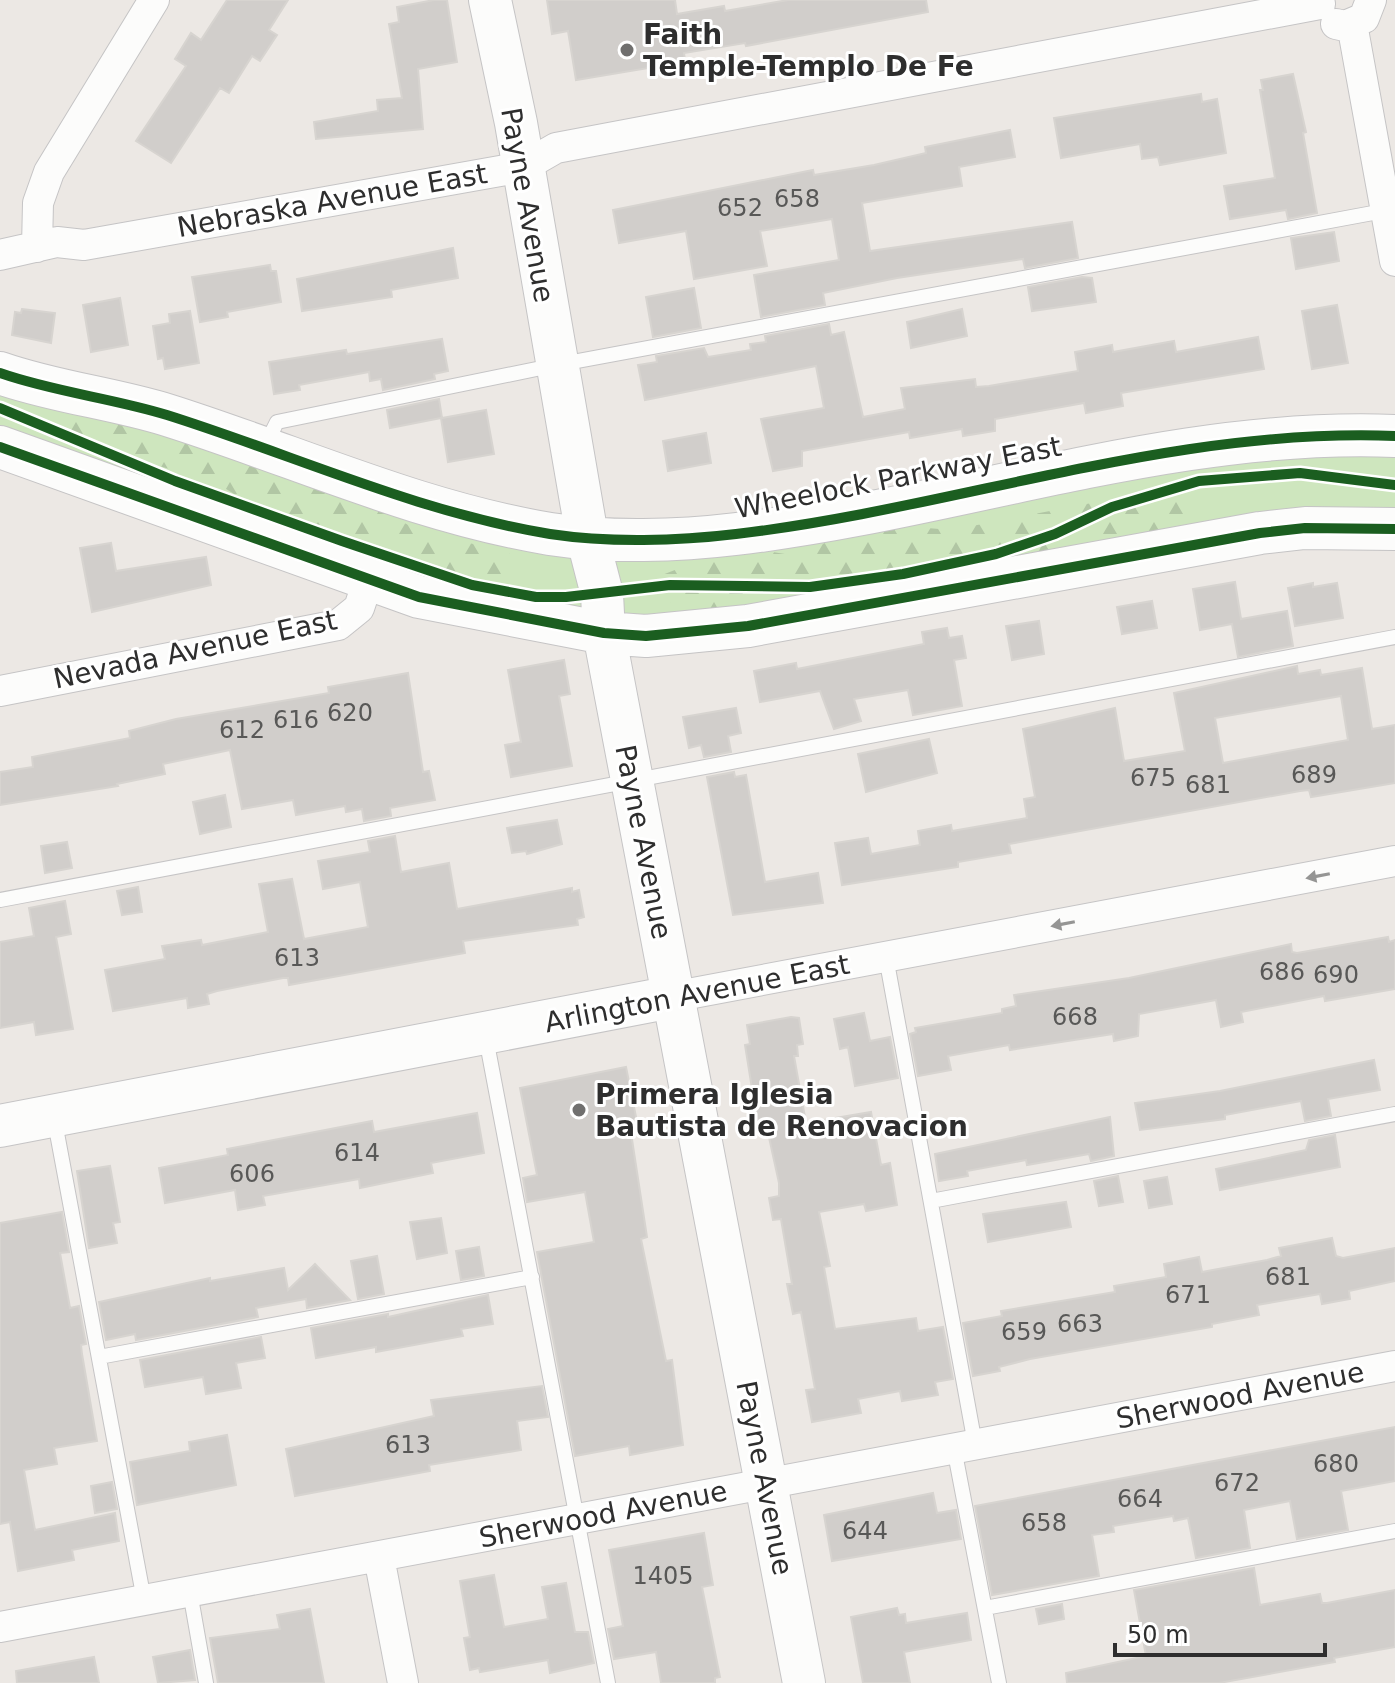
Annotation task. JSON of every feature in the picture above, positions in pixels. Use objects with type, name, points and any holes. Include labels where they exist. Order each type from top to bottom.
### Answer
[{"type":"street","points":[[37,247],[38,203],[49,172],[154,0]]},
{"type":"street","name":"Payne Avenue","points":[[490,0],[523,167],[587,536],[602,594],[604,633],[804,1683]]},
{"type":"street","points":[[1320,2],[1327,18],[1336,24],[1352,24],[1364,18],[1371,0]]},
{"type":"street","name":"Nebraska Avenue East","points":[[0,255],[57,242],[84,245],[523,167],[556,148],[1320,2]]},
{"type":"street","points":[[1352,24],[1391,210],[1395,261]]},
{"type":"street","name":"Wheelock Parkway East","points":[[0,373],[166,415],[463,516],[553,534],[587,536],[733,534],[817,522],[1128,457],[1295,437],[1395,436]]},
{"type":"street","points":[[0,447],[419,597],[604,633],[646,636],[748,626],[1260,533],[1305,528],[1395,529]]},
{"type":"street","name":"Nevada Avenue East","points":[[0,691],[338,625],[359,608],[368,581]]},
{"type":"street","name":"Arlington Avenue East","points":[[0,1126],[1395,861]]},
{"type":"street","name":"Sherwood Avenue","points":[[0,1627],[1395,1366]]},
{"type":"street","points":[[379,1557],[403,1683]]},
{"type":"lane","points":[[263,450],[277,422],[556,365],[1391,210]]},
{"type":"lane","points":[[0,900],[1395,637]]},
{"type":"lane","points":[[886,957],[931,1201],[985,1608],[999,1683]]},
{"type":"lane","points":[[485,1034],[608,1683]]},
{"type":"lane","points":[[931,1201],[1395,1114]]},
{"type":"lane","points":[[53,1116],[144,1600]]},
{"type":"lane","points":[[99,1357],[532,1277]]},
{"type":"lane","points":[[985,1608],[1395,1531]]},
{"type":"lane","points":[[190,1592],[206,1683]]},
{"type":"green space","points":[[0,384],[542,544],[1152,468],[1395,447],[1395,515],[847,598],[635,618],[554,610],[403,573],[0,434]]},
{"type":"green space","points":[[46,414],[114,416],[329,483],[414,528],[510,554],[520,577],[436,571],[376,535],[324,538],[261,511],[215,482],[110,452],[30,421]]},
{"type":"green space","points":[[1170,498],[1185,507],[1183,520],[1175,530],[762,604],[695,610],[661,599],[657,577],[736,546],[797,556],[868,523],[951,530],[1102,501]]},
{"type":"building","points":[[227,0],[288,0],[269,30],[277,35],[260,61],[252,56],[229,93],[220,88],[171,163],[136,141],[186,66],[175,59],[191,33],[201,40]]},
{"type":"building","points":[[447,0],[457,62],[418,69],[423,129],[316,139],[314,122],[378,111],[377,100],[402,98],[389,24],[399,22],[397,7]]},
{"type":"building","points":[[547,0],[675,0],[677,14],[724,6],[725,11],[788,0],[926,0],[928,12],[746,46],[745,43],[684,53],[686,68],[657,73],[654,67],[576,80],[568,31],[552,34]]},
{"type":"building","points":[[1293,74],[1306,132],[1303,133],[1317,213],[1288,219],[1286,210],[1230,219],[1224,186],[1275,178],[1260,90],[1263,90],[1261,80]]},
{"type":"building","points":[[1201,94],[1202,102],[1217,99],[1226,153],[1160,165],[1158,157],[1142,159],[1140,144],[1061,158],[1054,118]]},
{"type":"building","points":[[1010,130],[1015,157],[959,167],[962,186],[862,203],[870,251],[1072,222],[1078,258],[1025,268],[1023,259],[897,278],[823,293],[825,305],[761,317],[754,275],[839,260],[832,219],[760,231],[767,266],[694,279],[686,231],[619,243],[613,210],[813,170],[814,175],[874,165],[926,153],[925,147]]},
{"type":"building","points":[[1334,232],[1339,261],[1296,269],[1291,238]]},
{"type":"building","points":[[453,248],[458,278],[391,290],[392,297],[302,311],[297,279]]},
{"type":"building","points":[[270,265],[271,271],[276,271],[281,302],[227,312],[228,317],[200,322],[192,277]]},
{"type":"building","points":[[1092,278],[1096,302],[1032,311],[1028,287]]},
{"type":"building","points":[[694,288],[701,328],[653,337],[646,297]]},
{"type":"building","points":[[120,298],[128,345],[91,352],[83,305]]},
{"type":"building","points":[[1337,305],[1348,363],[1312,369],[1302,311]]},
{"type":"building","points":[[22,309],[55,313],[51,343],[12,335],[15,312],[21,313]]},
{"type":"building","points":[[962,309],[967,336],[911,348],[907,322]]},
{"type":"building","points":[[190,311],[199,363],[165,369],[163,358],[158,359],[153,326],[170,323],[169,314]]},
{"type":"building","points":[[829,324],[831,335],[844,332],[863,417],[905,409],[901,388],[975,379],[976,387],[989,386],[1078,371],[1075,352],[1112,345],[1113,352],[1174,341],[1176,352],[1258,337],[1264,369],[1121,393],[1123,406],[1086,413],[1084,403],[995,419],[995,431],[963,436],[962,429],[910,438],[909,432],[802,451],[802,466],[773,471],[761,419],[824,408],[816,366],[645,400],[638,365],[657,362],[656,356],[704,348],[708,357],[751,350],[750,344],[766,342],[765,336]]},
{"type":"building","points":[[442,339],[448,371],[434,374],[435,379],[383,390],[381,379],[370,381],[369,372],[299,385],[300,390],[274,394],[269,362]]},
{"type":"building","points":[[439,399],[442,418],[486,410],[494,454],[448,462],[441,418],[390,428],[387,410]]},
{"type":"building","points":[[706,433],[711,463],[668,471],[663,441]]},
{"type":"building","points":[[111,543],[116,571],[206,557],[211,585],[92,612],[80,548]]},
{"type":"building","points":[[1235,582],[1241,619],[1287,611],[1293,646],[1238,657],[1232,624],[1200,630],[1193,589]]},
{"type":"building","points":[[1313,583],[1313,587],[1337,583],[1343,618],[1295,626],[1288,588]]},
{"type":"building","points":[[1152,601],[1157,628],[1122,634],[1117,607]]},
{"type":"building","points":[[1039,621],[1044,654],[1012,660],[1006,626]]},
{"type":"building","points":[[947,628],[949,638],[962,636],[966,658],[954,660],[962,706],[913,715],[908,690],[854,699],[861,721],[834,729],[820,691],[760,702],[754,671],[796,663],[797,669],[924,644],[922,632]]},
{"type":"building","points":[[564,660],[570,694],[559,696],[572,766],[511,777],[505,745],[521,742],[508,670]]},
{"type":"building","points":[[1297,666],[1298,674],[1320,670],[1321,675],[1362,668],[1372,729],[1395,725],[1395,783],[1311,797],[1309,790],[1300,791],[1009,844],[1011,853],[958,862],[958,867],[842,885],[835,843],[868,838],[871,854],[920,845],[918,831],[951,825],[952,831],[1027,818],[1024,799],[1035,797],[1023,729],[1115,708],[1124,761],[1185,751],[1174,693]],"holes":[[[1341,696],[1348,740],[1223,763],[1215,718]]]},
{"type":"building","points":[[408,673],[423,772],[429,771],[435,800],[390,808],[391,816],[364,821],[362,809],[346,812],[345,806],[296,815],[293,800],[242,809],[230,750],[163,764],[165,774],[118,786],[0,805],[0,772],[33,767],[32,757],[130,738],[129,731],[176,719],[329,693],[328,687]]},
{"type":"building","points":[[736,708],[741,733],[728,736],[731,752],[704,757],[701,745],[689,748],[683,717]]},
{"type":"building","points":[[929,739],[937,773],[866,792],[858,754]]},
{"type":"building","points":[[734,772],[735,777],[746,775],[765,882],[818,873],[823,903],[733,915],[707,777]]},
{"type":"building","points":[[225,795],[231,827],[200,834],[193,802]]},
{"type":"building","points":[[557,820],[562,844],[527,854],[526,851],[512,853],[507,828]]},
{"type":"building","points":[[395,836],[401,872],[449,863],[457,909],[572,888],[572,892],[579,890],[584,917],[577,919],[578,925],[463,941],[465,953],[289,985],[288,978],[283,978],[217,991],[207,994],[209,1004],[188,1008],[187,998],[113,1011],[105,970],[165,959],[162,946],[201,940],[202,945],[268,932],[259,884],[292,879],[304,939],[368,927],[360,882],[323,889],[318,861],[370,852],[368,841]]},
{"type":"building","points":[[67,842],[72,868],[45,873],[41,846]]},
{"type":"building","points":[[138,887],[142,912],[122,915],[117,891]]},
{"type":"building","points":[[65,901],[71,934],[56,937],[73,1029],[36,1035],[34,1022],[0,1028],[0,942],[34,936],[29,908]]},
{"type":"building","points":[[1388,937],[1389,942],[1395,940],[1395,989],[1325,1001],[1324,996],[1241,1012],[1243,1022],[1221,1027],[1216,1000],[1139,1014],[1138,1036],[1114,1041],[1113,1034],[1010,1050],[1009,1045],[948,1056],[951,1070],[918,1076],[910,1034],[916,1032],[915,1028],[1002,1013],[1002,1009],[1016,1006],[1014,995],[1129,978],[1291,944],[1292,952],[1297,953]]},
{"type":"building","points":[[864,1013],[870,1041],[890,1037],[898,1078],[855,1086],[848,1047],[840,1049],[834,1019]]},
{"type":"building","points":[[799,1018],[803,1044],[797,1045],[798,1056],[794,1056],[806,1123],[871,1112],[881,1165],[890,1163],[897,1205],[866,1211],[864,1204],[819,1212],[830,1266],[824,1267],[835,1329],[916,1318],[918,1331],[943,1327],[953,1379],[935,1382],[938,1395],[902,1401],[900,1391],[858,1399],[861,1413],[812,1422],[806,1390],[815,1389],[801,1312],[793,1314],[787,1284],[792,1284],[781,1219],[773,1220],[769,1198],[779,1196],[779,1183],[765,1119],[757,1120],[745,1045],[750,1044],[747,1025]]},
{"type":"building","points":[[1374,1060],[1380,1090],[1328,1099],[1331,1116],[1305,1121],[1301,1101],[1225,1115],[1225,1119],[1140,1130],[1135,1103],[1220,1091]]},
{"type":"building","points":[[626,1067],[639,1132],[631,1133],[647,1237],[641,1239],[666,1361],[672,1360],[683,1445],[630,1455],[629,1446],[575,1456],[537,1252],[594,1242],[585,1192],[527,1202],[523,1178],[537,1175],[520,1088]]},
{"type":"building","points":[[477,1113],[484,1153],[431,1163],[433,1173],[360,1188],[359,1179],[263,1196],[265,1205],[238,1210],[235,1190],[165,1203],[159,1168],[228,1155],[227,1149],[372,1121],[374,1132]]},
{"type":"building","points":[[1110,1117],[1114,1156],[1091,1161],[1089,1154],[1027,1165],[1026,1160],[967,1171],[968,1176],[939,1181],[935,1154]]},
{"type":"building","points":[[1335,1135],[1340,1167],[1220,1190],[1216,1169],[1306,1150],[1309,1140]]},
{"type":"building","points":[[110,1166],[120,1222],[113,1223],[117,1243],[89,1248],[77,1171]]},
{"type":"building","points":[[1118,1176],[1123,1202],[1099,1206],[1094,1181]]},
{"type":"building","points":[[1167,1177],[1172,1204],[1149,1208],[1144,1181]]},
{"type":"building","points":[[1066,1202],[1071,1227],[988,1242],[983,1214]]},
{"type":"building","points":[[62,1212],[69,1252],[60,1253],[70,1308],[79,1306],[86,1344],[81,1345],[82,1354],[97,1441],[54,1448],[57,1464],[24,1470],[35,1530],[115,1513],[119,1541],[72,1550],[74,1560],[18,1571],[10,1522],[0,1524],[0,1223]]},
{"type":"building","points":[[441,1218],[447,1253],[417,1259],[410,1222]]},
{"type":"building","points":[[1332,1238],[1336,1256],[1343,1258],[1395,1248],[1395,1281],[1349,1291],[1350,1299],[1322,1304],[1320,1294],[1257,1305],[1259,1315],[1212,1324],[1212,1327],[1030,1359],[999,1367],[1000,1371],[973,1376],[963,1323],[1002,1316],[1001,1311],[1115,1292],[1114,1286],[1166,1277],[1164,1264],[1199,1257],[1202,1272],[1267,1260],[1281,1256],[1279,1248]]},
{"type":"building","points":[[479,1247],[484,1276],[461,1280],[456,1251]]},
{"type":"building","points":[[377,1256],[384,1294],[358,1299],[351,1261]]},
{"type":"building","points":[[315,1264],[350,1300],[307,1308],[306,1299],[256,1308],[258,1317],[136,1340],[135,1334],[106,1340],[99,1302],[210,1278],[210,1281],[284,1268],[288,1290]]},
{"type":"building","points":[[488,1295],[493,1324],[461,1329],[463,1336],[376,1352],[376,1347],[316,1358],[311,1328],[388,1314],[388,1317]]},
{"type":"building","points":[[261,1337],[265,1358],[236,1363],[241,1388],[206,1394],[203,1377],[145,1387],[140,1360]]},
{"type":"building","points":[[542,1386],[548,1417],[517,1421],[521,1450],[429,1465],[430,1471],[295,1496],[286,1449],[434,1416],[431,1400]]},
{"type":"building","points":[[1395,1427],[1395,1481],[1341,1491],[1348,1530],[1297,1539],[1290,1501],[1244,1510],[1250,1548],[1196,1558],[1188,1518],[1174,1521],[1173,1516],[1113,1526],[1114,1532],[1092,1535],[1099,1576],[992,1595],[975,1506]]},
{"type":"building","points":[[227,1435],[236,1485],[137,1505],[130,1462],[190,1451],[189,1442]]},
{"type":"building","points":[[112,1482],[117,1509],[95,1513],[91,1486]]},
{"type":"building","points":[[933,1493],[937,1513],[956,1510],[961,1539],[832,1561],[824,1515]]},
{"type":"building","points":[[704,1533],[713,1585],[702,1587],[720,1677],[715,1678],[715,1683],[661,1683],[656,1652],[614,1659],[608,1629],[623,1626],[609,1550]]},
{"type":"building","points":[[1254,1568],[1260,1605],[1320,1594],[1322,1603],[1327,1603],[1395,1590],[1395,1647],[1334,1658],[1335,1662],[1219,1683],[1067,1683],[1066,1673],[1146,1656],[1134,1590]]},
{"type":"building","points":[[494,1575],[504,1627],[548,1619],[542,1587],[566,1583],[575,1632],[588,1632],[594,1663],[550,1673],[548,1660],[480,1672],[479,1668],[470,1670],[464,1638],[470,1637],[460,1581]]},
{"type":"building","points":[[1062,1604],[1064,1619],[1039,1624],[1036,1609]]},
{"type":"building","points":[[897,1608],[899,1615],[905,1614],[906,1623],[967,1613],[971,1640],[904,1652],[910,1683],[863,1683],[851,1617]]},
{"type":"building","points":[[310,1609],[324,1683],[218,1683],[210,1638],[280,1629],[277,1615]]},
{"type":"building","points":[[190,1650],[195,1680],[158,1683],[153,1657]]},
{"type":"building","points":[[94,1657],[99,1683],[17,1683],[16,1671]]},
{"type":"cycle path","points":[[0,373],[167,415],[452,512],[550,534],[596,539],[691,538],[819,522],[1146,456],[1228,444],[1311,437],[1395,436]]},
{"type":"cycle path","points":[[0,408],[175,481],[342,541],[472,585],[536,597],[566,597],[670,585],[810,587],[903,574],[996,554],[1055,534],[1112,507],[1199,481],[1300,473],[1395,485]]},
{"type":"cycle path","points":[[0,447],[419,597],[604,633],[646,636],[748,626],[1260,533],[1305,528],[1395,529]]},
{"type":"place","name":"Faith Temple-Templo De Fe","points":[[627,50]]},
{"type":"place","name":"Primera Iglesia Bautista de Renovacion","points":[[579,1110]]}]
